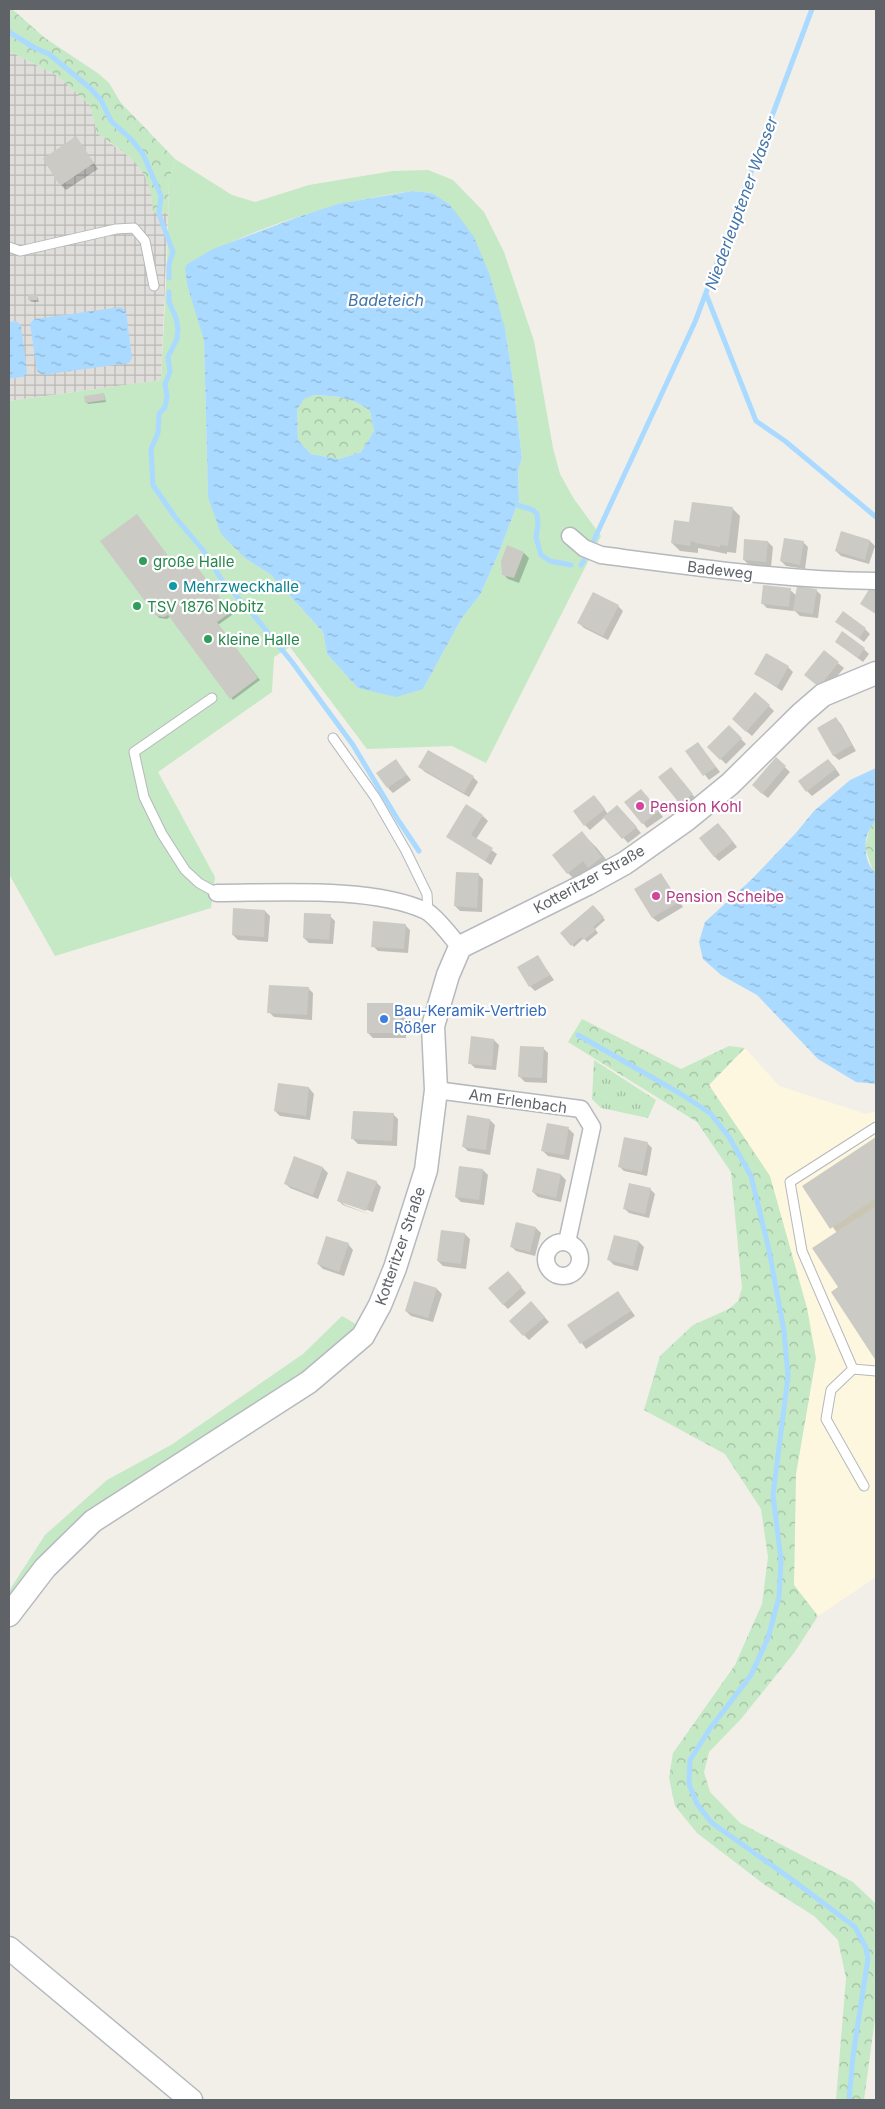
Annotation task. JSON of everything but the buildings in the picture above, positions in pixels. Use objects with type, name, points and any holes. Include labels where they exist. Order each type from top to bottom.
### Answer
[{"type":"street","name":"Badeweg","points":[[570,536],[584,548],[601,555],[800,579],[876,581]]},
{"type":"street","name":"Kotteritzer Straße","points":[[9,1615],[46,1568],[92,1521],[309,1382],[363,1336],[380,1305],[395,1268],[426,1170],[436,1090],[433,1026],[448,975],[460,947],[625,863],[686,820],[730,784],[823,695],[876,673]]},
{"type":"street","points":[[217,893],[314,893],[379,897],[428,912],[460,947]]},
{"type":"street","name":"Am Erlenbach","points":[[436,1090],[581,1109],[592,1127],[567,1242]]},
{"type":"street","points":[[9,1948],[191,2100]]},
{"type":"lane","points":[[9,247],[20,251],[116,228],[134,228],[145,241],[154,286]]},
{"type":"lane","points":[[212,698],[134,752],[144,797],[162,834],[186,870],[199,883],[217,893]]},
{"type":"lane","points":[[333,738],[375,797],[406,851],[427,894],[428,912]]},
{"type":"lane","points":[[853,1369],[802,1251],[790,1182],[876,1127]]},
{"type":"lane","points":[[864,1486],[826,1419],[831,1390],[853,1369],[876,1370]]},
{"type":"shaded area","points":[[9,51],[56,75],[90,105],[97,133],[128,156],[144,171],[153,195],[153,213],[168,213],[161,380],[9,401],[9,379],[23,377],[16,321],[9,322]]},
{"type":"shaded area","points":[[745,1048],[779,1086],[866,1114],[876,1111],[876,1577],[818,1616],[794,1585],[796,1474],[816,1358],[709,1085]]},
{"type":"green space","points":[[9,9],[12,9],[45,38],[99,74],[109,83],[121,103],[175,159],[169,180],[168,213],[153,213],[152,197],[144,174],[120,149],[97,133],[90,105],[56,75],[9,51]]},
{"type":"green space","points":[[175,159],[232,195],[255,202],[309,185],[393,171],[428,170],[453,180],[484,212],[504,252],[534,341],[553,448],[560,474],[574,499],[601,536],[486,763],[452,746],[367,749],[290,647],[274,657],[272,692],[158,772],[215,877],[211,908],[55,956],[9,874],[9,401],[161,380],[169,180]],"holes":[[[412,191],[432,193],[505,328],[522,458],[518,471],[519,500],[480,595],[462,618],[423,689],[358,688],[327,654],[323,632],[270,574],[246,559],[208,497],[204,340],[187,264],[240,238],[296,217],[383,196]]]},
{"type":"green space","points":[[314,395],[351,400],[370,411],[374,431],[361,452],[339,459],[311,454],[298,440],[297,410],[304,398]]},
{"type":"green space","points":[[876,821],[876,873],[873,871],[865,848],[870,826]]},
{"type":"green space","points":[[582,1019],[681,1069],[729,1046],[745,1048],[709,1085],[770,1176],[807,1308],[816,1358],[796,1474],[794,1585],[818,1616],[794,1653],[741,1719],[709,1752],[704,1772],[710,1792],[740,1823],[853,1882],[876,1904],[876,2011],[864,2100],[836,2100],[846,1978],[838,1940],[814,1916],[765,1885],[697,1833],[675,1806],[669,1778],[673,1753],[735,1665],[762,1604],[768,1557],[761,1509],[725,1454],[644,1410],[660,1356],[693,1325],[729,1309],[738,1301],[742,1288],[731,1172],[697,1122],[568,1042]]},
{"type":"green space","points":[[594,1060],[656,1100],[648,1118],[601,1108],[592,1099]]},
{"type":"green space","points":[[342,1316],[359,1326],[313,1370],[144,1480],[9,1601],[9,1591],[45,1535],[107,1480],[171,1445],[303,1354]]},
{"type":"water","name":"Badeteich","points":[[412,191],[432,193],[450,205],[474,237],[489,273],[505,328],[513,381],[522,458],[518,471],[519,500],[480,595],[462,618],[423,689],[396,697],[358,688],[327,654],[323,632],[270,574],[246,559],[221,534],[208,497],[204,340],[188,288],[185,269],[187,264],[213,249],[338,204]],"holes":[[[314,395],[351,400],[370,411],[374,431],[361,452],[339,459],[311,454],[298,440],[297,410],[304,399]]]},
{"type":"water","points":[[121,307],[126,311],[132,358],[129,363],[42,375],[37,371],[30,324],[34,319]]},
{"type":"water","points":[[16,321],[21,325],[27,372],[23,377],[9,379],[9,322]]},
{"type":"water","points":[[876,768],[876,821],[868,832],[866,855],[871,868],[876,873],[876,1084],[856,1082],[818,1059],[757,995],[721,975],[703,959],[699,942],[705,922],[751,880],[814,811],[850,780]]},
{"type":"waterway","name":"Niederleuptener Wasser","points":[[594,540],[695,322],[812,9]]},
{"type":"waterway","points":[[9,32],[49,54],[90,88],[101,100],[111,121],[131,139],[143,154],[161,196],[159,214],[173,252],[169,264],[169,278]]},
{"type":"waterway","points":[[169,292],[169,302],[176,318],[178,329],[177,339],[168,357],[170,372],[165,384],[167,396],[165,407],[159,414],[158,433],[151,449],[153,485],[175,517],[203,550],[223,582],[247,607],[292,662],[353,745],[419,851]]},
{"type":"waterway","name":"Niederleuptener Wasser","points":[[706,294],[756,421],[785,441],[876,517]]},
{"type":"waterway","points":[[517,505],[533,510],[537,514],[536,537],[541,555],[550,561],[571,565]]},
{"type":"waterway","points":[[581,565],[584,560]]},
{"type":"waterway","points":[[578,1035],[681,1094],[710,1113],[729,1137],[751,1176],[769,1250],[784,1331],[788,1376],[773,1495],[781,1560],[779,1597],[768,1638],[751,1675],[709,1730],[690,1760],[689,1784],[697,1804],[712,1823],[855,1927],[866,1948],[868,1958],[853,2056],[849,2100]]},
{"type":"place","name":"große Halle","points":[[143,561]]},
{"type":"place","name":"Mehrzweckhalle","points":[[173,586]]},
{"type":"place","name":"TSV 1876 Nobitz","points":[[137,606]]},
{"type":"place","name":"kleine Halle","points":[[208,639]]},
{"type":"place","name":"Pension Kohl","points":[[640,806]]},
{"type":"place","name":"Pension Scheibe","points":[[656,896]]},
{"type":"place","name":"Bau-Keramik-Vertrieb Rößer","points":[[384,1019]]}]
